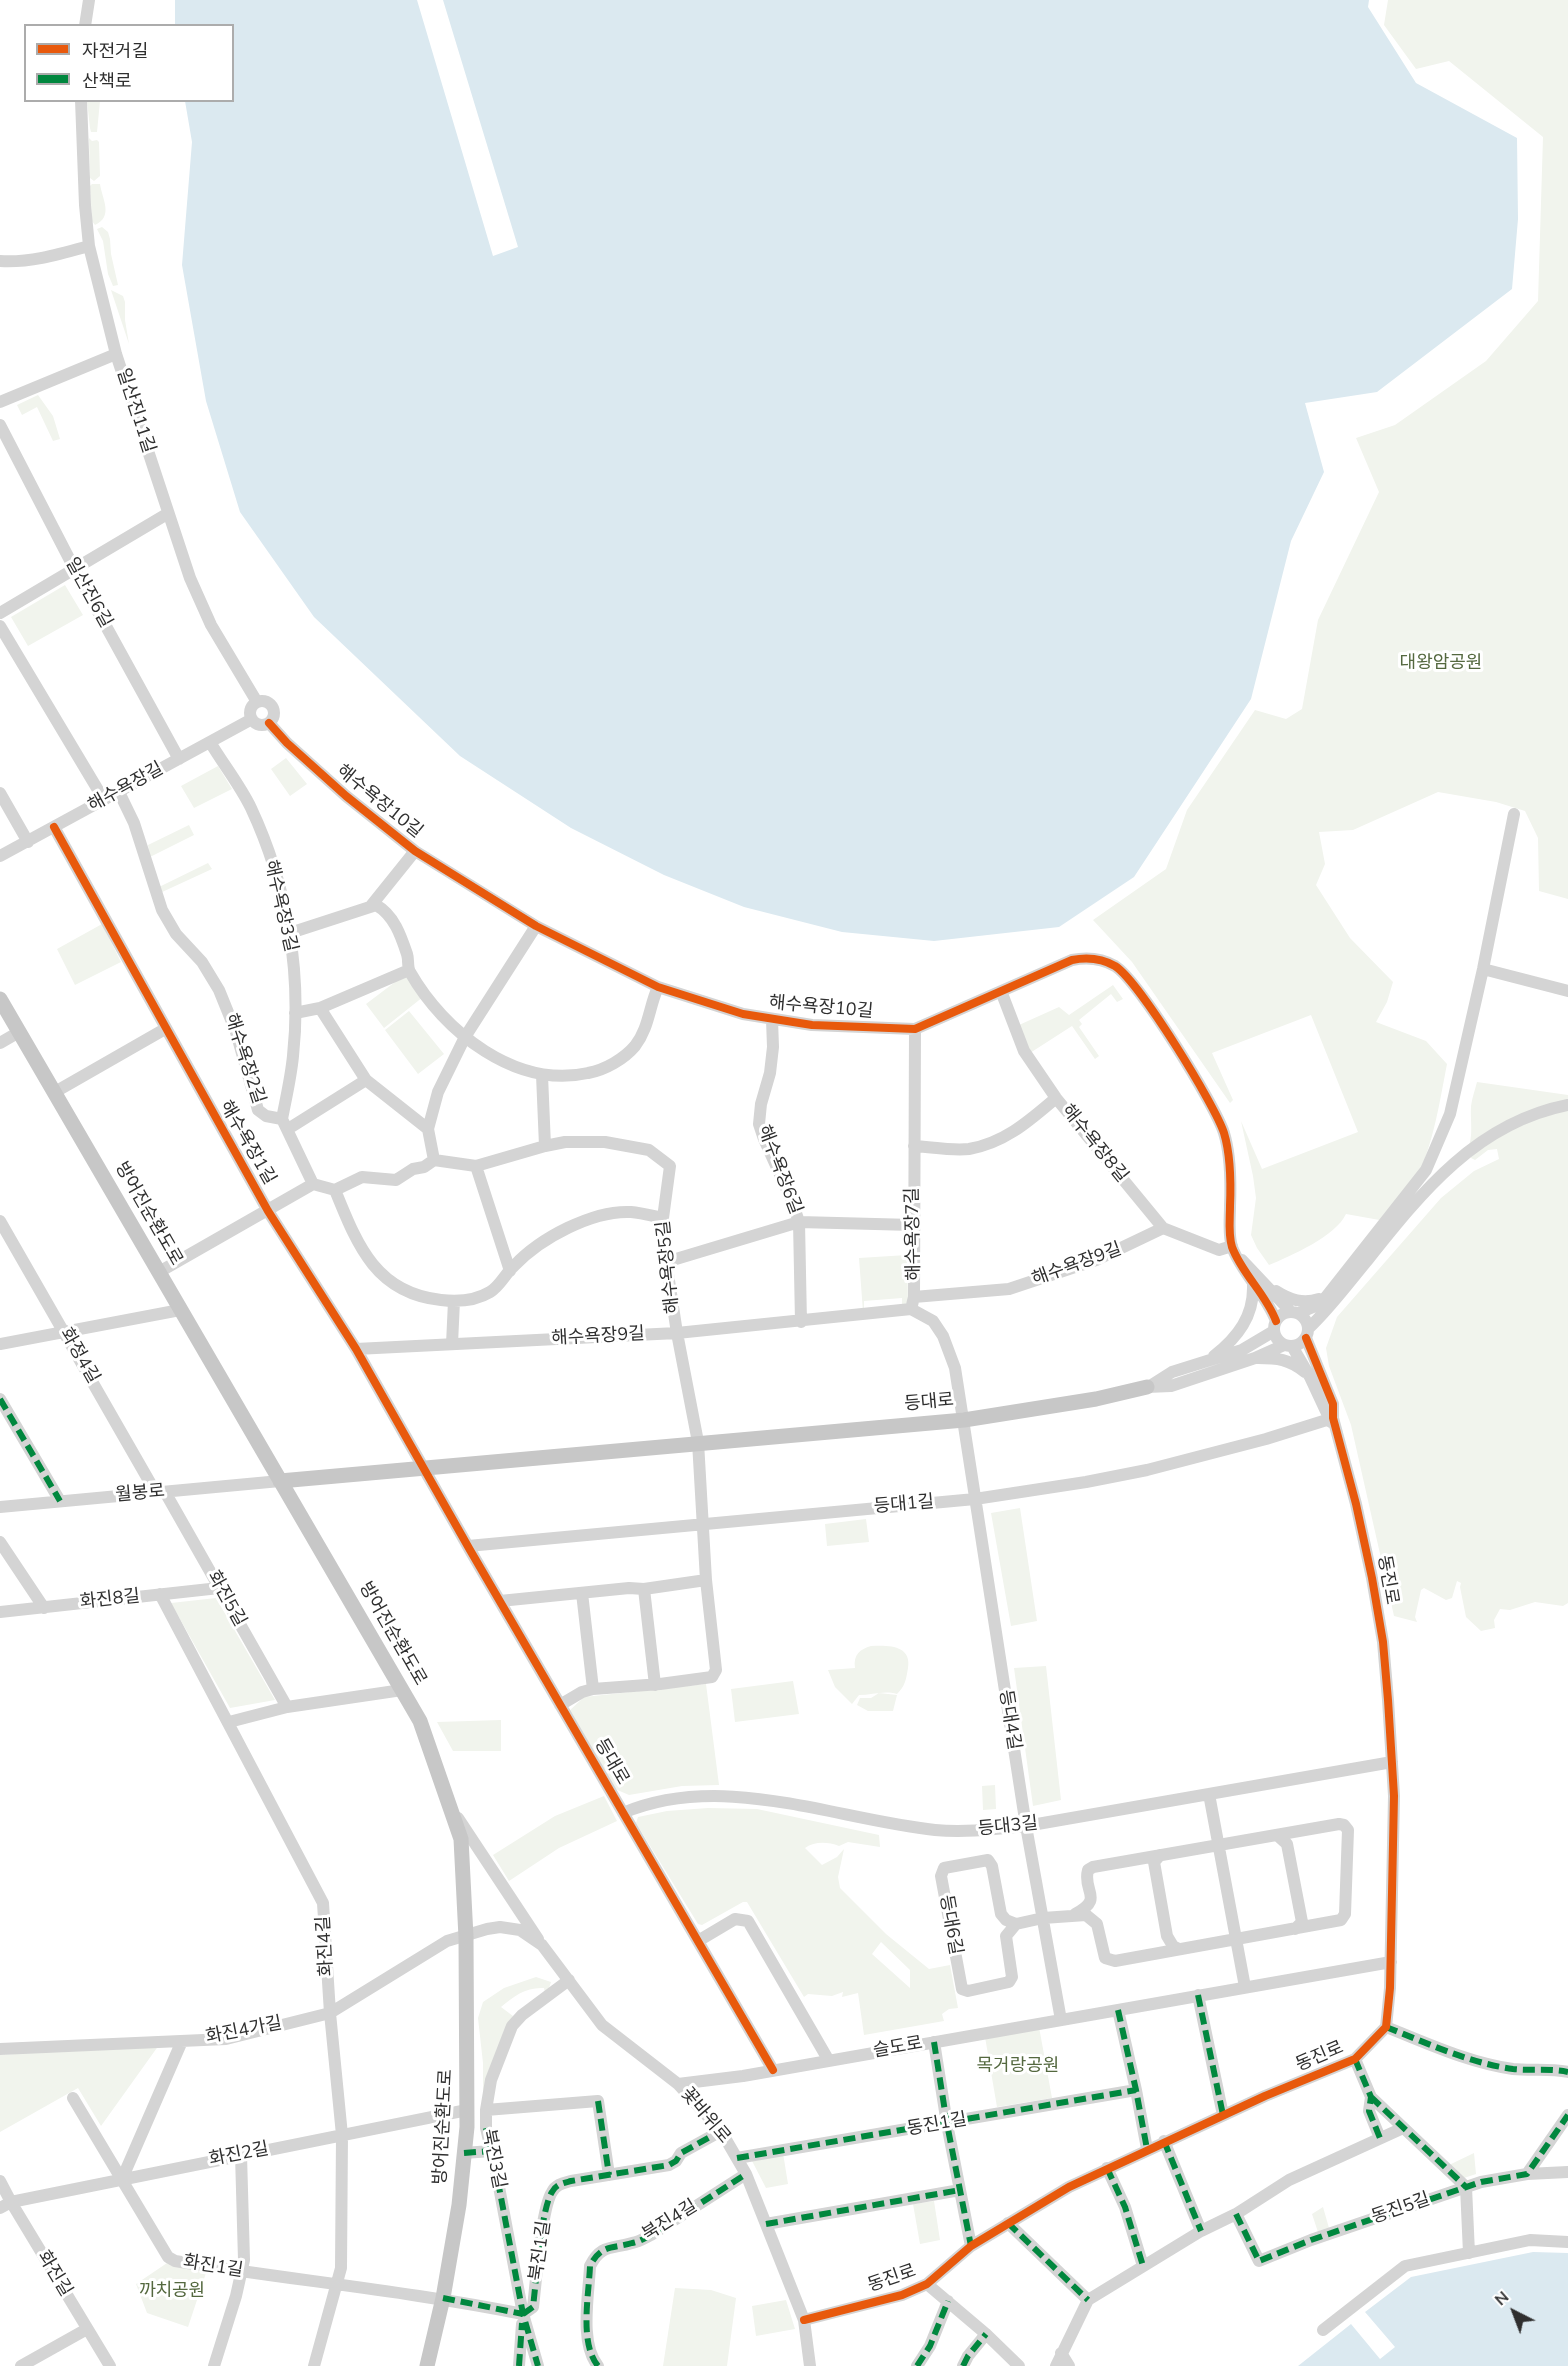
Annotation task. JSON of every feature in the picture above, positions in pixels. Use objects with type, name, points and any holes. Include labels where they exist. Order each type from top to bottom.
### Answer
[{"type":"main road","name":"방어진순환도로","points":[[0,999],[420,1721],[461,1839],[466,1937],[467,2110],[459,2205],[443,2298],[427,2366]]},
{"type":"main road","name":"등대로","points":[[280,1481],[964,1420],[1096,1399],[1147,1387]]},
{"type":"street","points":[[85,24],[89,0]]},
{"type":"street","name":"일산진11길","points":[[81,102],[89,246],[116,354],[167,514],[202,608],[257,702]]},
{"type":"street","points":[[0,261],[40,259],[89,246]]},
{"type":"street","points":[[0,402],[116,354]]},
{"type":"street","name":"일산진6길","points":[[0,425],[74,568],[179,759]]},
{"type":"street","points":[[0,613],[167,514]]},
{"type":"street","points":[[0,626],[104,800]]},
{"type":"street","points":[[265,701],[272,705],[274,717],[269,723],[258,724],[252,719],[250,711],[257,702],[265,701]]},
{"type":"street","name":"해수욕장길","points":[[0,856],[252,719]]},
{"type":"street","name":"해수욕장10길","points":[[269,723],[322,776],[415,851],[536,926],[658,987],[742,1014],[812,1025],[915,1029],[1072,960],[1086,957],[1103,960],[1117,968],[1131,981],[1208,1097],[1224,1134],[1229,1159],[1232,1246],[1242,1269],[1259,1284]]},
{"type":"street","name":"해수욕장3길","points":[[210,742],[250,807],[275,872],[290,933],[296,985],[293,1057],[285,1124]]},
{"type":"street","name":"해수욕장2길","points":[[119,792],[134,823],[162,910],[176,934],[202,962],[219,990],[236,1032],[258,1110],[285,1124]]},
{"type":"street","points":[[0,793],[28,842]]},
{"type":"street","points":[[1147,1387],[1172,1372],[1242,1350],[1275,1326],[1284,1313],[1295,1313],[1313,1307],[1326,1297],[1426,1170],[1450,1114],[1483,969],[1514,814]]},
{"type":"street","name":"해수욕장1길","points":[[54,828],[268,1211],[356,1349],[424,1467]]},
{"type":"street","points":[[370,907],[415,851]]},
{"type":"street","points":[[290,933],[376,905],[392,920],[408,957],[409,970],[434,1004],[465,1037],[498,1059],[524,1072],[575,1076],[597,1071],[617,1061],[633,1048],[644,1033],[658,987]]},
{"type":"street","points":[[159,1272],[313,1184],[335,1190],[362,1177],[396,1180],[413,1169],[424,1167],[434,1160],[428,1129],[438,1092],[465,1037],[536,926]]},
{"type":"street","points":[[1483,969],[1568,991]]},
{"type":"street","points":[[295,1013],[320,1008],[409,970]]},
{"type":"street","name":"해수욕장8길","points":[[1001,990],[1024,1051],[1056,1098],[1163,1228],[1219,1250],[1232,1246]]},
{"type":"street","points":[[320,1008],[366,1080],[428,1129]]},
{"type":"street","name":"해수욕장6길","points":[[772,1020],[773,1047],[770,1073],[760,1104],[759,1124],[799,1222],[801,1322]]},
{"type":"street","points":[[55,1092],[165,1029]]},
{"type":"street","name":"해수욕장7길","points":[[911,1310],[914,1297],[915,1029]]},
{"type":"street","points":[[0,1043],[19,1032]]},
{"type":"street","points":[[542,1074],[545,1146]]},
{"type":"street","points":[[313,1184],[285,1124],[366,1080]]},
{"type":"street","points":[[914,1146],[968,1149],[994,1142],[1017,1130],[1056,1098]]},
{"type":"street","points":[[1147,1387],[1171,1386],[1288,1346],[1300,1344],[1420,1198],[1459,1157],[1493,1132],[1542,1110],[1568,1105]]},
{"type":"street","name":"해수욕장5길","points":[[434,1160],[476,1166],[565,1142],[605,1142],[649,1150],[670,1166],[663,1218],[666,1262],[698,1442],[706,1580],[717,1670],[714,1677],[655,1685]]},
{"type":"street","points":[[476,1166],[510,1271]]},
{"type":"street","points":[[335,1190],[366,1257],[380,1272],[396,1286],[421,1298],[454,1301],[474,1299],[491,1292],[513,1266],[549,1238],[592,1219],[631,1212],[663,1218]]},
{"type":"street","name":"화정4길","points":[[0,1221],[161,1492]]},
{"type":"street","points":[[666,1262],[799,1222],[913,1225]]},
{"type":"street","name":"해수욕장9길","points":[[914,1297],[1009,1288],[1096,1260],[1163,1228]]},
{"type":"street","points":[[1259,1284],[1290,1299],[1302,1302],[1326,1297]]},
{"type":"street","points":[[1259,1284],[1306,1321],[1307,1333],[1333,1404],[1333,1422]]},
{"type":"street","points":[[1259,1284],[1273,1312],[1278,1341],[1288,1346],[1310,1377],[1333,1422]]},
{"type":"street","points":[[1209,1360],[1230,1344],[1242,1328],[1251,1311],[1259,1284]]},
{"type":"street","points":[[452,1344],[454,1301]]},
{"type":"street","points":[[0,1344],[180,1310]]},
{"type":"street","points":[[911,1310],[933,1321],[943,1336],[955,1368],[964,1420]]},
{"type":"street","name":"해수욕장9길","points":[[356,1349],[677,1333],[911,1310]]},
{"type":"street","points":[[1255,1358],[1280,1358],[1291,1361],[1310,1377]]},
{"type":"street","points":[[0,1399],[60,1501]]},
{"type":"street","name":"등대4길","points":[[964,1420],[1026,1827],[1061,2019]]},
{"type":"street","name":"등대1길","points":[[468,1546],[975,1499],[1147,1470],[1333,1422]]},
{"type":"street","name":"동진로","points":[[804,2320],[902,2295],[927,2284],[971,2246],[1069,2187],[1164,2141],[1355,2059],[1386,2027],[1391,1962],[1394,1796],[1383,1642],[1372,1578],[1333,1422]]},
{"type":"street","name":"등대로","points":[[424,1467],[773,2070]]},
{"type":"street","name":"월봉로","points":[[0,1507],[280,1481]]},
{"type":"street","name":"화진5길","points":[[161,1492],[287,1707]]},
{"type":"street","points":[[0,1542],[44,1608]]},
{"type":"street","points":[[500,1601],[644,1589],[706,1580]]},
{"type":"street","name":"화진8길","points":[[0,1612],[219,1588]]},
{"type":"street","points":[[560,1705],[582,1692],[593,1689],[655,1685],[644,1589]]},
{"type":"street","points":[[582,1593],[593,1689]]},
{"type":"street","name":"화진4길","points":[[160,1594],[323,1903],[330,2013],[342,2135],[341,2268],[314,2366]]},
{"type":"street","points":[[229,1722],[287,1707],[402,1690]]},
{"type":"street","name":"등대3길","points":[[623,1813],[642,1805],[681,1797],[715,1796],[791,1804],[935,1830],[981,1831],[1026,1827],[1392,1762]]},
{"type":"street","points":[[1209,1794],[1245,1987]]},
{"type":"street","name":"꽃바위로","points":[[450,1808],[542,1945],[602,2025],[678,2084],[721,2131],[746,2174],[804,2320],[810,2366]]},
{"type":"street","points":[[1016,1924],[1042,1918],[1086,1915],[1094,1920],[1103,1953],[1111,1961],[1337,1922],[1345,1914],[1348,1830],[1339,1824],[1093,1867],[1088,1870],[1087,1875],[1092,1898],[1090,1904],[1075,1914]]},
{"type":"street","points":[[1277,1835],[1287,1844],[1302,1922],[1295,1929]]},
{"type":"street","points":[[1160,1855],[1154,1862],[1167,1936],[1173,1946],[1179,1949]]},
{"type":"street","name":"등대6길","points":[[988,1860],[992,1866],[1001,1914],[1005,1920],[1016,1924],[1006,1936],[1012,1977],[1009,1983],[968,1991],[962,1989],[941,1876],[944,1868],[988,1860]]},
{"type":"street","points":[[698,1941],[735,1919],[748,1921],[830,2061]]},
{"type":"street","name":"꽃바위로","points":[[466,1937],[500,1927],[520,1930],[542,1945]]},
{"type":"street","name":"화진4가길","points":[[0,2049],[226,2039],[330,2013],[447,1941],[466,1937]]},
{"type":"street","name":"슬도로","points":[[678,2084],[830,2061],[1391,1962]]},
{"type":"street","name":"북진3길","points":[[538,2366],[523,2314],[486,2128],[486,2110],[490,2080],[512,2026],[522,2015],[569,1980]]},
{"type":"street","points":[[1198,1995],[1223,2115]]},
{"type":"street","points":[[1118,2010],[1147,2149]]},
{"type":"street","points":[[1386,2027],[1475,2060],[1514,2069],[1554,2069],[1568,2072]]},
{"type":"street","points":[[122,2179],[182,2041]]},
{"type":"street","points":[[934,2042],[947,2124],[971,2246]]},
{"type":"street","points":[[1355,2059],[1371,2097],[1466,2187],[1469,2253]]},
{"type":"street","name":"동진1길","points":[[738,2158],[1136,2090]]},
{"type":"street","points":[[1371,2097],[1369,2111],[1380,2138]]},
{"type":"street","name":"화진1길","points":[[73,2098],[168,2257],[175,2261],[241,2272],[443,2298],[523,2314]]},
{"type":"street","points":[[486,2110],[598,2101],[609,2175]]},
{"type":"street","name":"화진2길","points":[[5,2205],[122,2179],[467,2110]]},
{"type":"street","points":[[1527,2174],[1568,2115]]},
{"type":"street","points":[[1056,2366],[1088,2300],[1201,2231],[1236,2214],[1289,2180],[1403,2128]]},
{"type":"street","name":"북진1길","points":[[519,2366],[523,2314],[533,2307],[550,2194],[556,2186],[669,2165],[676,2161],[681,2153],[721,2131]]},
{"type":"street","points":[[1164,2141],[1201,2231]]},
{"type":"street","points":[[464,2152],[491,2151]]},
{"type":"street","points":[[214,2366],[236,2296],[244,2260],[242,2155]]},
{"type":"street","points":[[1107,2168],[1125,2207],[1143,2266]]},
{"type":"street","name":"동진5길","points":[[1236,2214],[1259,2261],[1311,2240],[1481,2182],[1527,2174],[1568,2172]]},
{"type":"street","name":"북진4길","points":[[598,2366],[593,2361],[585,2325],[590,2266],[593,2260],[603,2250],[635,2243],[651,2235],[746,2174]]},
{"type":"street","name":"화진길","points":[[0,2181],[5,2205],[110,2366]]},
{"type":"street","points":[[766,2224],[960,2190]]},
{"type":"street","points":[[1008,2223],[1088,2300]]},
{"type":"street","points":[[1323,2330],[1405,2266],[1530,2240],[1568,2242]]},
{"type":"street","points":[[927,2284],[986,2334],[1019,2366]]},
{"type":"street","points":[[917,2366],[930,2346],[948,2301]]},
{"type":"street","points":[[21,2366],[87,2329]]},
{"type":"street","points":[[963,2366],[986,2334]]},
{"type":"street","points":[[1061,2353],[1069,2366]]},
{"type":"green space","name":"대왕암공원","points":[[1388,0],[1568,0],[1568,899],[1539,891],[1538,838],[1525,811],[1496,802],[1438,792],[1353,830],[1319,832],[1325,864],[1316,885],[1350,938],[1393,982],[1387,1002],[1376,1022],[1426,1041],[1447,1064],[1438,1113],[1424,1162],[1409,1192],[1385,1221],[1346,1214],[1333,1230],[1323,1237],[1300,1251],[1269,1265],[1251,1235],[1256,1198],[1241,1121],[1262,1169],[1358,1132],[1311,1015],[1212,1053],[1233,1100],[1230,1103],[1132,962],[1093,920],[1166,869],[1187,810],[1255,710],[1286,719],[1302,709],[1318,620],[1379,492],[1356,438],[1395,425],[1486,361],[1538,301],[1543,137],[1449,61],[1416,69],[1384,25]]},
{"type":"green space","points":[[87,102],[100,102],[97,132],[91,132]]},
{"type":"green space","points":[[89,138],[99,142],[100,176],[94,181],[90,178]]},
{"type":"green space","points":[[100,184],[105,207],[104,217],[95,225],[92,221],[90,186]]},
{"type":"green space","points":[[102,227],[108,232],[110,239],[118,285],[113,286],[108,274],[103,241],[97,229]]},
{"type":"green space","points":[[111,290],[123,296],[125,302],[129,344]]},
{"type":"green space","points":[[38,395],[53,416],[60,439],[53,441],[37,407],[22,415],[17,405]]},
{"type":"green space","points":[[65,585],[83,615],[28,646],[11,617]]},
{"type":"green space","points":[[286,758],[307,784],[290,796],[271,769]]},
{"type":"green space","points":[[218,766],[232,789],[194,808],[181,786]]},
{"type":"green space","points":[[189,825],[194,835],[150,857],[148,845]]},
{"type":"green space","points":[[208,863],[212,869],[160,893],[159,887]]},
{"type":"green space","points":[[102,924],[121,962],[75,985],[57,949]]},
{"type":"green space","points":[[403,976],[407,976],[423,997],[384,1028],[366,1004]]},
{"type":"green space","points":[[1113,985],[1123,999],[1117,1002],[1111,994],[1079,1020],[1082,1024],[1079,1027],[1099,1056],[1095,1059],[1072,1026],[1030,1053],[1019,1025],[1059,1007],[1069,1015]]},
{"type":"green space","points":[[409,1011],[444,1054],[418,1074],[385,1030]]},
{"type":"green space","points":[[1477,1082],[1568,1095],[1568,1603],[1563,1606],[1535,1602],[1510,1610],[1500,1609],[1494,1620],[1495,1628],[1481,1631],[1466,1617],[1461,1583],[1457,1581],[1452,1598],[1446,1600],[1424,1588],[1421,1590],[1415,1617],[1417,1622],[1394,1616],[1351,1425],[1329,1366],[1326,1348],[1337,1317],[1441,1198],[1474,1171],[1499,1159],[1497,1149],[1488,1150],[1475,1160],[1467,1151],[1471,1134],[1471,1106]]},
{"type":"green space","points":[[907,1255],[908,1301],[903,1307],[863,1312],[859,1258]],"holes":[[[902,1298],[902,1306],[864,1310],[864,1301]]]},
{"type":"green space","points":[[1020,1508],[1037,1621],[1011,1626],[991,1513]]},
{"type":"green space","points":[[866,1519],[869,1542],[827,1546],[825,1524]]},
{"type":"green space","points":[[216,1598],[275,1700],[230,1708],[171,1603]]},
{"type":"green space","points":[[871,1646],[891,1646],[903,1651],[908,1660],[905,1682],[897,1694],[859,1695],[852,1704],[835,1687],[828,1670],[855,1668],[858,1653]]},
{"type":"green space","points":[[1046,1666],[1061,1800],[1033,1806],[1014,1668]]},
{"type":"green space","points":[[793,1681],[799,1714],[735,1722],[731,1689]]},
{"type":"green space","points":[[706,1684],[719,1785],[682,1786],[629,1795],[615,1789],[568,1712],[584,1697]]},
{"type":"green space","points":[[879,1693],[897,1695],[893,1711],[868,1711],[857,1705],[860,1698],[871,1698]]},
{"type":"green space","points":[[501,1720],[501,1751],[453,1751],[437,1722]]},
{"type":"green space","points":[[995,1785],[996,1809],[983,1810],[982,1786]]},
{"type":"green space","points":[[604,1796],[617,1821],[559,1848],[509,1881],[493,1855],[555,1816]]},
{"type":"green space","points":[[708,1808],[757,1809],[879,1835],[880,1847],[848,1842],[839,1846],[817,1843],[805,1848],[822,1865],[837,1857],[844,1849],[838,1877],[840,1888],[886,1934],[929,1969],[950,1965],[958,2008],[949,2009],[942,2014],[944,2021],[864,2035],[858,1993],[842,1997],[843,1992],[832,1996],[808,1994],[804,1997],[747,1902],[743,1902],[702,1925],[698,1924],[636,1823],[638,1817],[667,1811]],"holes":[[[881,1942],[910,1970],[910,1988],[872,1954]]]},
{"type":"green space","points":[[536,1977],[551,1982],[545,1993],[544,1988],[526,1991],[501,2007],[513,2016],[483,2111],[483,2063],[478,2018],[483,2002],[504,1988]]},
{"type":"green space","name":"목거랑공원","points":[[1039,2027],[1052,2098],[997,2107],[985,2037]]},
{"type":"green space","points":[[159,2045],[101,2126],[78,2088],[0,2132],[0,2055]]},
{"type":"green space","points":[[783,2153],[788,2184],[766,2188],[751,2159]]},
{"type":"green space","points":[[1474,2153],[1476,2174],[1464,2178],[1449,2165]]},
{"type":"green space","points":[[934,2201],[940,2240],[920,2244],[913,2204]]},
{"type":"green space","points":[[1323,2207],[1329,2228],[1318,2232],[1312,2214]]},
{"type":"green space","name":"까치공원","points":[[167,2263],[206,2273],[188,2327],[147,2313],[136,2284]]},
{"type":"green space","points":[[675,2288],[711,2290],[736,2298],[727,2366],[663,2366]]},
{"type":"green space","points":[[786,2300],[795,2329],[756,2336],[752,2306]]},
{"type":"shaded area","points":[[175,0],[417,0],[493,256],[518,247],[443,0],[1369,0],[1368,7],[1416,83],[1517,138],[1518,219],[1512,289],[1377,392],[1305,403],[1324,472],[1291,541],[1251,699],[1134,877],[1059,927],[934,941],[842,932],[744,907],[664,875],[571,828],[460,756],[314,617],[240,512],[206,401],[182,265],[192,142],[185,102],[234,102],[234,24],[175,24]]},
{"type":"shaded area","points":[[1533,2252],[1568,2253],[1568,2366],[1298,2366],[1351,2324],[1380,2359],[1395,2347],[1365,2312],[1411,2277]]},
{"type":"marked path","points":[[0,1399],[60,1501]]},
{"type":"marked path","points":[[1198,1995],[1223,2115]]},
{"type":"marked path","points":[[1118,2010],[1147,2149]]},
{"type":"marked path","points":[[1386,2027],[1480,2062],[1513,2069],[1568,2072]]},
{"type":"marked path","points":[[934,2042],[947,2124],[971,2246]]},
{"type":"marked path","points":[[1355,2059],[1371,2097],[1369,2111],[1380,2138]]},
{"type":"marked path","points":[[737,2158],[1136,2090]]},
{"type":"marked path","points":[[1371,2097],[1466,2187]]},
{"type":"marked path","points":[[598,2101],[609,2175]]},
{"type":"marked path","points":[[1236,2214],[1259,2261],[1311,2240],[1481,2182],[1527,2174],[1568,2115]]},
{"type":"marked path","points":[[486,2128],[523,2314],[538,2366]]},
{"type":"marked path","points":[[523,2314],[533,2307],[545,2214],[548,2201],[556,2187],[571,2181],[669,2165],[676,2161],[681,2153],[721,2131]]},
{"type":"marked path","points":[[1164,2141],[1201,2231]]},
{"type":"marked path","points":[[464,2153],[491,2151]]},
{"type":"marked path","points":[[1107,2168],[1125,2207],[1143,2266]]},
{"type":"marked path","points":[[598,2366],[592,2356],[587,2332],[590,2266],[594,2259],[603,2251],[637,2242],[651,2235],[746,2174]]},
{"type":"marked path","points":[[766,2224],[960,2190]]},
{"type":"marked path","points":[[1008,2223],[1088,2300]]},
{"type":"marked path","points":[[443,2298],[523,2314]]},
{"type":"marked path","points":[[917,2366],[930,2346],[948,2301]]},
{"type":"marked path","points":[[519,2366],[522,2323]]},
{"type":"marked path","points":[[963,2366],[986,2334]]},
{"type":"cycle path","points":[[269,723],[287,743],[346,796],[415,851],[536,926],[658,987],[743,1014],[812,1025],[915,1029],[1072,960],[1094,959],[1115,966],[1141,994],[1158,1018],[1218,1118],[1224,1133],[1229,1160],[1232,1247],[1276,1321]]},
{"type":"cycle path","points":[[54,827],[268,1211],[356,1349],[470,1550],[773,2070]]},
{"type":"cycle path","points":[[804,2320],[902,2295],[927,2284],[971,2246],[1069,2187],[1265,2096],[1355,2059],[1386,2027],[1390,1988],[1394,1796],[1383,1642],[1356,1504],[1333,1418],[1333,1404],[1306,1338]]}]
